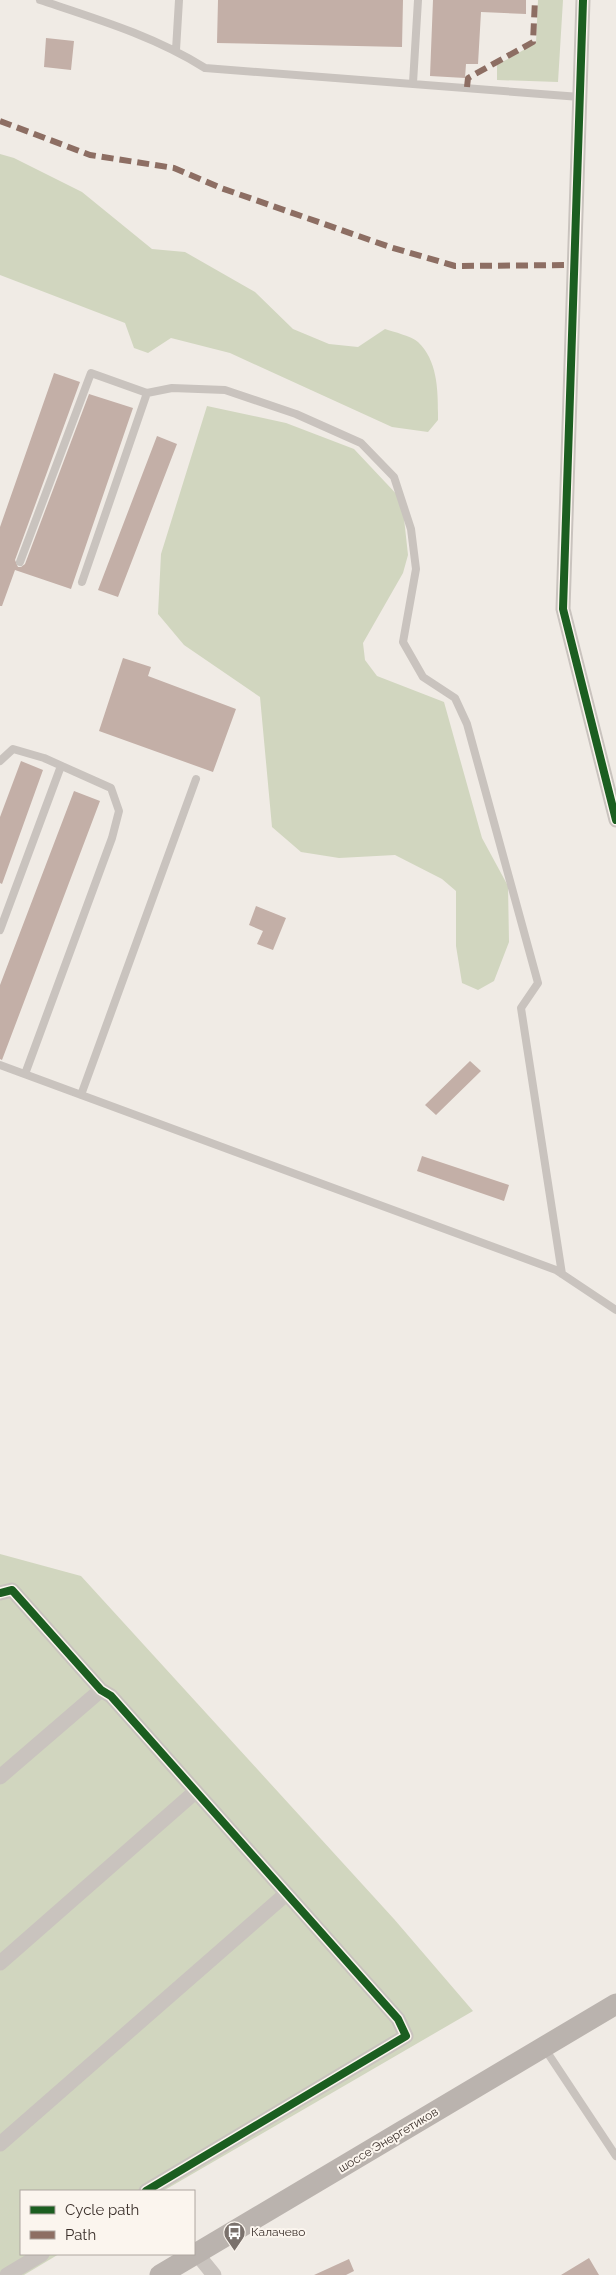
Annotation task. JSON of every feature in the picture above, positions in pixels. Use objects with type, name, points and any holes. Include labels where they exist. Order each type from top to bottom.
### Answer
[{"type":"main road","name":"шоссе Энергетиков","points":[[160,2275],[616,2004]]},
{"type":"street","points":[[583,0],[563,609],[616,820]]},
{"type":"street","points":[[0,1593],[12,1590],[101,1690],[111,1696],[398,2019],[406,2036],[148,2190]]},
{"type":"street","points":[[0,1777],[101,1690]]},
{"type":"street","points":[[0,1963],[195,1792]]},
{"type":"street","points":[[0,2144],[286,1894]]},
{"type":"street","points":[[197,2254],[214,2275]]},
{"type":"street","points":[[7,2275],[40,2255]]},
{"type":"lane","points":[[40,0],[124,28],[176,50],[205,68],[580,97]]},
{"type":"lane","points":[[176,50],[179,0]]},
{"type":"lane","points":[[413,83],[418,0]]},
{"type":"lane","points":[[20,562],[91,373],[147,393],[172,388],[225,390],[296,414],[361,443],[394,477],[410,529],[416,569],[403,642],[423,676],[455,698],[467,724],[538,982],[521,1008],[562,1274]]},
{"type":"lane","points":[[82,582],[147,393]]},
{"type":"lane","points":[[0,761],[13,749],[44,758],[111,788],[119,811],[112,838],[25,1074]]},
{"type":"lane","points":[[0,930],[61,766]]},
{"type":"lane","points":[[81,1095],[196,779]]},
{"type":"lane","points":[[0,1065],[546,1266],[562,1274],[616,1310]]},
{"type":"lane","points":[[544,2047],[616,2156]]},
{"type":"green space","points":[[538,0],[563,0],[558,82],[497,80],[497,65],[536,43]]},
{"type":"green space","points":[[0,154],[14,158],[82,192],[152,249],[185,252],[255,292],[293,329],[329,344],[358,347],[385,329],[415,340],[425,350],[434,369],[438,420],[428,432],[392,427],[230,353],[171,338],[148,353],[134,348],[125,323],[0,275]]},
{"type":"green space","points":[[207,406],[286,423],[354,449],[402,500],[408,555],[403,573],[363,643],[365,660],[377,676],[444,702],[482,838],[508,886],[509,942],[494,981],[478,990],[462,983],[456,946],[456,891],[442,879],[395,855],[339,858],[301,852],[272,827],[260,697],[184,645],[158,614],[161,554]]},
{"type":"green space","points":[[0,1554],[81,1576],[394,1919],[473,2011],[165,2190],[20,2190],[20,2255],[57,2255],[24,2275],[0,2275]]},
{"type":"building","points":[[218,0],[403,0],[402,47],[217,43]]},
{"type":"building","points":[[433,0],[526,0],[526,14],[481,12],[478,64],[466,64],[465,78],[430,76]]},
{"type":"building","points":[[46,38],[74,41],[71,70],[44,67]]},
{"type":"building","points":[[54,373],[80,382],[15,560],[18,567],[25,564],[89,394],[133,408],[71,589],[15,570],[2,606],[0,606],[0,527]]},
{"type":"building","points":[[157,436],[177,444],[118,597],[98,590]]},
{"type":"building","points":[[123,658],[151,667],[148,676],[236,709],[213,772],[99,731]]},
{"type":"building","points":[[21,761],[43,770],[2,884],[0,883],[0,817]]},
{"type":"building","points":[[74,791],[100,801],[2,1060],[0,1059],[0,985]]},
{"type":"building","points":[[256,906],[286,918],[273,950],[257,944],[263,931],[249,925]]},
{"type":"building","points":[[470,1061],[481,1071],[436,1115],[425,1105]]},
{"type":"building","points":[[422,1156],[509,1185],[504,1201],[417,1171]]},
{"type":"building","points":[[589,2258],[599,2275],[561,2275]]},
{"type":"building","points":[[349,2259],[354,2271],[346,2275],[314,2275]]},
{"type":"marked path","points":[[467,87],[468,78],[533,42],[535,0]]},
{"type":"marked path","points":[[0,121],[90,155],[174,168],[221,188],[390,247],[455,266],[574,265]]},
{"type":"cycle path","points":[[583,0],[563,609],[616,820]]},
{"type":"cycle path","points":[[0,1593],[12,1590],[101,1690],[111,1696],[398,2019],[406,2036],[148,2190]]},
{"type":"place","name":"Калачево","points":[[235,2251]]}]
